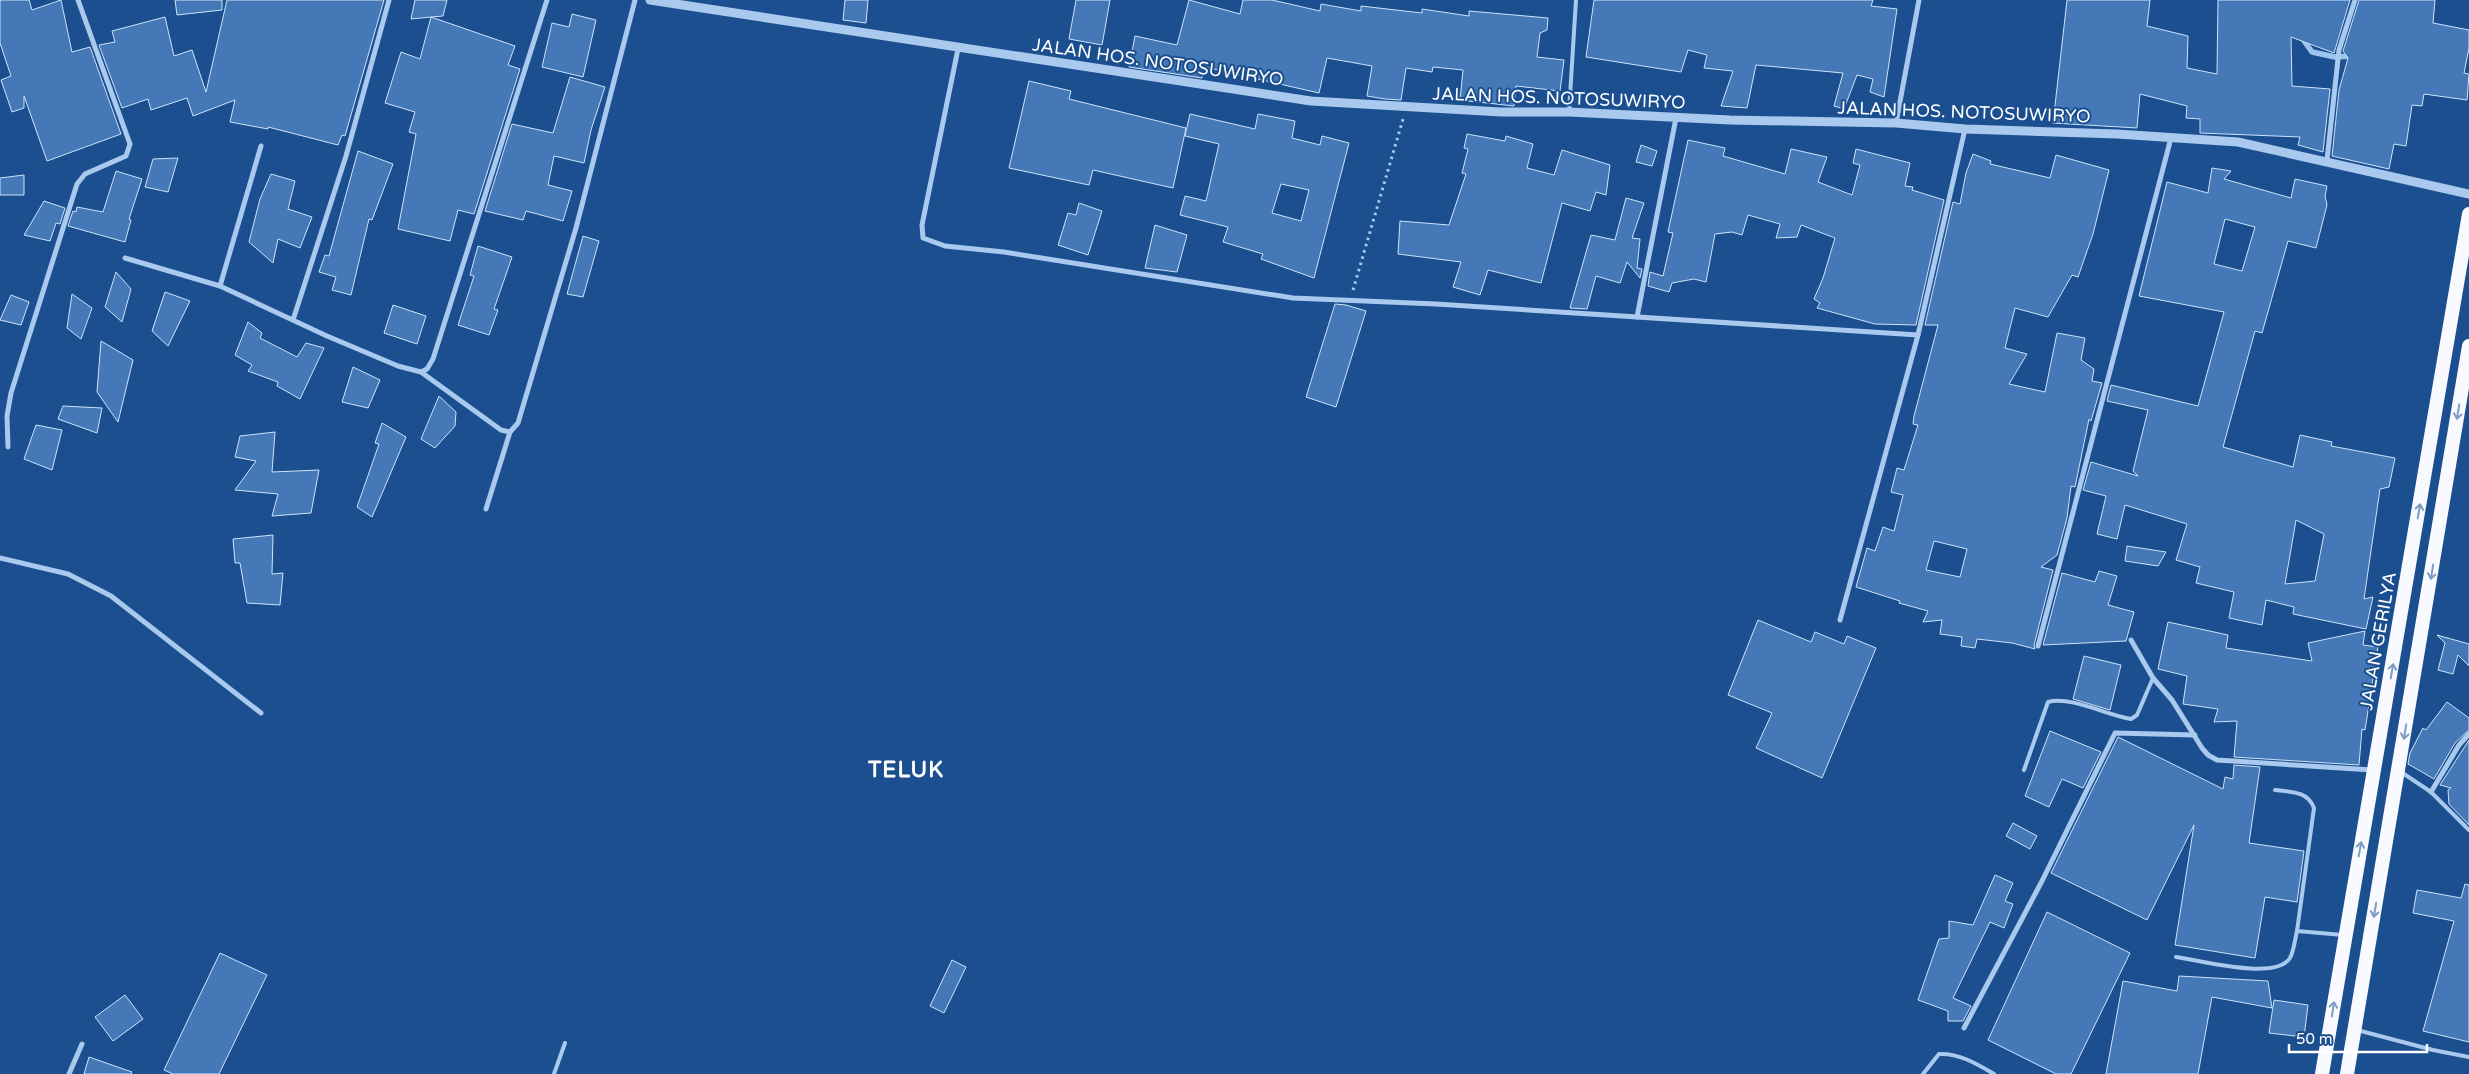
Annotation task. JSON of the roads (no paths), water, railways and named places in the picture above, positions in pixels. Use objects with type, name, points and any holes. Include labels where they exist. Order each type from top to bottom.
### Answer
[{"type":"highway","name":"JALAN GERILYA","points":[[2322,1074],[2469,214]]},
{"type":"highway","points":[[2347,1074],[2469,346]]},
{"type":"highway","points":[[2386,706],[2409,713]]},
{"type":"street","points":[[8,447],[7,416],[11,393],[78,184],[85,174],[126,156],[130,144],[78,0]]},
{"type":"street","points":[[293,320],[346,156],[389,0]]},
{"type":"street","points":[[421,372],[427,369],[433,359],[547,0]]},
{"type":"street","points":[[486,509],[510,432],[518,423],[576,228],[635,0]]},
{"type":"street","name":"JALAN HOS. NOTOSUWIRYO","points":[[650,0],[958,49],[1311,101],[1406,108],[1502,112],[1569,112],[1676,118],[1896,123],[1965,129],[2238,142],[2326,160],[2469,194]]},
{"type":"street","points":[[1896,123],[1919,0]]},
{"type":"street","points":[[2326,160],[2338,50],[2355,0]]},
{"type":"street","points":[[958,49],[922,225],[923,238],[944,246],[1004,252],[1294,298],[1918,335]]},
{"type":"street","points":[[1637,317],[1676,118]]},
{"type":"street","points":[[1840,620],[1918,335],[1965,129]]},
{"type":"street","points":[[2038,646],[2171,138]]},
{"type":"street","points":[[220,286],[261,146]]},
{"type":"street","points":[[125,258],[220,286],[398,366],[421,372],[501,430],[510,432]]},
{"type":"street","points":[[0,558],[68,574],[111,596],[261,713]]},
{"type":"street","points":[[2130,640],[2153,678],[2172,700],[2208,754],[2217,760],[2375,770]]},
{"type":"street","points":[[1964,1028],[2042,881],[2115,732],[2195,735]]},
{"type":"street","points":[[2431,792],[2459,744],[2469,734]]},
{"type":"street","points":[[69,1074],[82,1044]]},
{"type":"lane","points":[[1569,112],[1576,0]]},
{"type":"lane","points":[[2024,770],[2048,702],[2055,700],[2070,703],[2131,720],[2137,715],[2153,678]]},
{"type":"lane","points":[[2399,770],[2431,792],[2469,830]]},
{"type":"lane","points":[[2176,957],[2261,970],[2280,966],[2290,958],[2297,931],[2314,808],[2311,800],[2306,796],[2275,790]]},
{"type":"lane","points":[[2297,931],[2345,935]]},
{"type":"lane","points":[[2355,1030],[2469,1057]]},
{"type":"lane","points":[[554,1074],[565,1043]]},
{"type":"lane","points":[[1923,1074],[1938,1054],[1948,1053],[1957,1055],[1994,1074]]},
{"type":"waterway","points":[[2302,38],[2312,52],[2335,57],[2353,56]]},
{"type":"district","name":"TELUK","points":[[906,769]]}]
